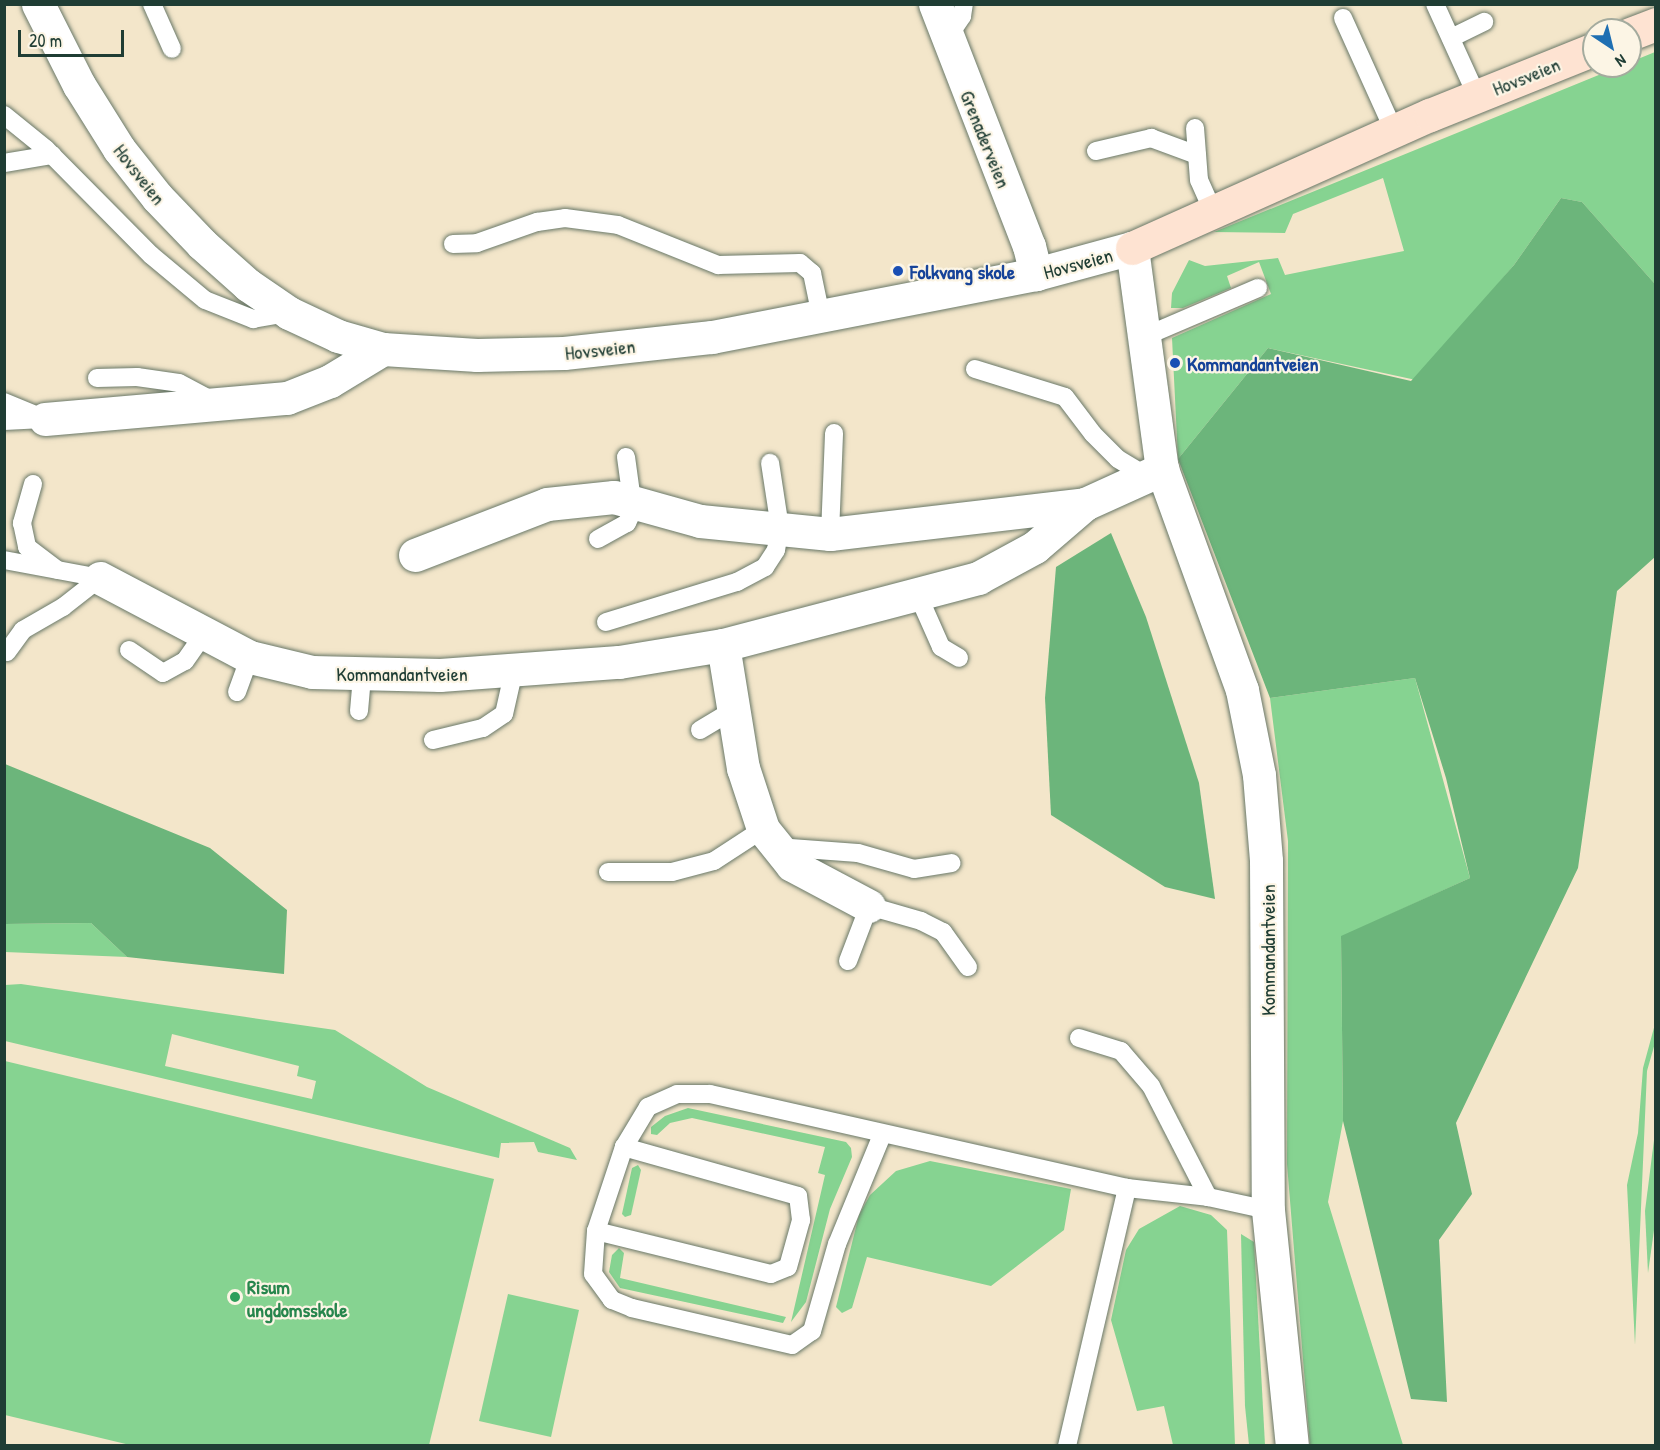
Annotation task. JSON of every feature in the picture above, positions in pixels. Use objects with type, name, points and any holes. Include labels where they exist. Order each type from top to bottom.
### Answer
[{"type":"street","name":"Hovsveien","points":[[38,4],[79,85],[119,149],[157,197],[248,285],[289,313],[338,336],[384,349],[477,355],[564,353],[712,337],[1036,274],[1132,248],[1394,131],[1582,54]]},
{"type":"street","name":"Grenaderveien","points":[[935,4],[946,40],[1029,246],[1036,274]]},
{"type":"street","name":"Kommandantveien","points":[[1132,248],[1146,336],[1154,473],[1242,690],[1259,775],[1266,861],[1268,1210],[1292,1446]]},
{"type":"street","points":[[45,419],[221,406],[287,398],[330,381],[384,349]]},
{"type":"street","name":"Kommandantveien","points":[[100,578],[204,635],[250,657],[312,672],[362,674],[514,670],[620,662],[723,645],[978,578],[1035,547],[1085,504],[1154,473]]},
{"type":"street","name":"Kommandantveien","points":[[415,555],[547,504],[614,497],[700,521],[830,534],[1085,504]]},
{"type":"street","points":[[723,645],[732,711],[749,795],[769,838],[792,865],[869,906]]},
{"type":"lane","points":[[152,4],[172,49]]},
{"type":"lane","points":[[946,40],[964,4]]},
{"type":"lane","points":[[1435,4],[1477,96]]},
{"type":"lane","points":[[1342,18],[1394,131]]},
{"type":"lane","points":[[1450,38],[1484,22]]},
{"type":"lane","points":[[4,115],[52,155],[151,255],[205,300],[253,319],[289,313]]},
{"type":"lane","points":[[1195,128],[1199,180],[1213,212]]},
{"type":"lane","points":[[1096,151],[1151,138],[1197,155]]},
{"type":"lane","points":[[4,163],[52,155]]},
{"type":"lane","points":[[453,244],[477,243],[526,225],[556,219],[584,218],[618,225],[718,265],[800,263],[812,273],[821,316]]},
{"type":"lane","points":[[1146,336],[1258,288]]},
{"type":"lane","points":[[975,369],[1065,397],[1093,434],[1118,459],[1154,473]]},
{"type":"lane","points":[[97,378],[137,377],[179,383],[221,406]]},
{"type":"lane","points":[[4,402],[45,419]]},
{"type":"lane","points":[[4,421],[45,419]]},
{"type":"lane","points":[[830,534],[834,433]]},
{"type":"lane","points":[[598,539],[627,523],[634,501],[626,457]]},
{"type":"lane","points":[[606,621],[737,582],[765,567],[776,550],[780,528],[770,463]]},
{"type":"lane","points":[[33,484],[22,523],[27,547],[57,570]]},
{"type":"lane","points":[[4,560],[100,578]]},
{"type":"lane","points":[[7,652],[23,630],[63,607],[100,578]]},
{"type":"lane","points":[[918,595],[941,647],[959,658]]},
{"type":"lane","points":[[129,650],[163,673],[185,661],[204,635]]},
{"type":"lane","points":[[237,692],[250,657]]},
{"type":"lane","points":[[433,740],[483,728],[504,714],[514,670]]},
{"type":"lane","points":[[359,711],[362,674]]},
{"type":"lane","points":[[700,730],[732,711]]},
{"type":"lane","points":[[608,872],[672,872],[714,861],[769,838],[858,853],[914,869],[952,863]]},
{"type":"lane","points":[[848,961],[869,906],[921,921],[943,932],[968,966]]},
{"type":"lane","points":[[1079,1038],[1121,1051],[1151,1086],[1208,1197]]},
{"type":"lane","points":[[882,1135],[837,1244],[812,1331],[792,1346],[612,1300],[593,1274],[596,1232],[624,1147],[648,1107],[677,1094],[710,1094],[882,1135],[1127,1188],[1208,1197],[1268,1210]]},
{"type":"lane","points":[[596,1232],[771,1274],[788,1268],[801,1220],[798,1196],[624,1147]]},
{"type":"lane","points":[[1067,1446],[1127,1188]]},
{"type":"green space","points":[[1655,52],[1655,284],[1582,202],[1561,198],[1514,265],[1416,380],[1268,348],[1178,459],[1172,338],[1271,294],[1259,262],[1227,276],[1231,288],[1183,308],[1171,308],[1172,293],[1189,260],[1205,266],[1278,258],[1285,275],[1404,251],[1383,178],[1293,214],[1285,233],[1214,232],[1591,78],[1642,78],[1642,57]]},
{"type":"green space","points":[[1561,198],[1582,202],[1655,284],[1655,557],[1617,591],[1578,868],[1456,1123],[1472,1194],[1439,1240],[1447,1402],[1411,1399],[1343,1121],[1341,936],[1470,878],[1446,778],[1415,678],[1270,698],[1178,459],[1268,348],[1411,381],[1514,265]]},
{"type":"green space","points":[[1111,533],[1146,617],[1199,783],[1215,899],[1165,887],[1051,815],[1045,698],[1056,567]]},
{"type":"green space","points":[[1415,678],[1470,878],[1341,937],[1343,1121],[1328,1202],[1403,1445],[1310,1445],[1287,1164],[1288,841],[1270,698]]},
{"type":"green space","points":[[5,764],[210,848],[287,910],[284,974],[127,957],[91,923],[5,924]]},
{"type":"green space","points":[[91,923],[127,957],[5,952],[5,924]]},
{"type":"green space","points":[[21,984],[335,1030],[427,1087],[570,1148],[577,1160],[538,1152],[534,1142],[501,1143],[499,1158],[5,1041],[5,985]],"holes":[[[172,1034],[299,1066],[297,1076],[316,1081],[312,1099],[165,1066]]]},
{"type":"green space","points":[[1655,1024],[1655,1043],[1647,1071],[1635,1345],[1627,1185],[1638,1133],[1643,1068]]},
{"type":"green space","name":"Risum ungdomsskole","points":[[5,1061],[494,1179],[429,1445],[130,1445],[5,1415]]},
{"type":"green space","points":[[688,1108],[846,1142],[851,1148],[852,1157],[830,1209],[806,1302],[791,1322],[825,1175],[818,1173],[825,1147],[692,1118],[670,1123],[657,1135],[651,1134],[651,1127],[665,1116]]},
{"type":"green space","points":[[1655,1132],[1655,1223],[1648,1273],[1645,1211]]},
{"type":"green space","points":[[930,1161],[1071,1189],[1064,1230],[991,1286],[867,1257],[852,1308],[842,1313],[836,1307],[859,1215],[870,1195],[896,1171]]},
{"type":"green space","points":[[638,1165],[641,1170],[631,1215],[625,1217],[622,1214],[632,1168]]},
{"type":"green space","points":[[1180,1206],[1211,1215],[1227,1230],[1235,1445],[1173,1445],[1164,1406],[1137,1411],[1111,1320],[1126,1250],[1139,1229]]},
{"type":"green space","points":[[1241,1234],[1254,1242],[1265,1445],[1249,1445],[1245,1406]]},
{"type":"green space","points":[[619,1248],[624,1253],[620,1278],[786,1317],[783,1323],[620,1288],[609,1272],[612,1255]]},
{"type":"green space","points":[[508,1294],[579,1310],[551,1437],[479,1421]]},
{"type":"place","name":"Folkvang skole","points":[[898,271]]},
{"type":"place","name":"Kommandantveien","points":[[1175,363]]},
{"type":"place","name":"Risum ungdomsskole","points":[[235,1297]]}]
